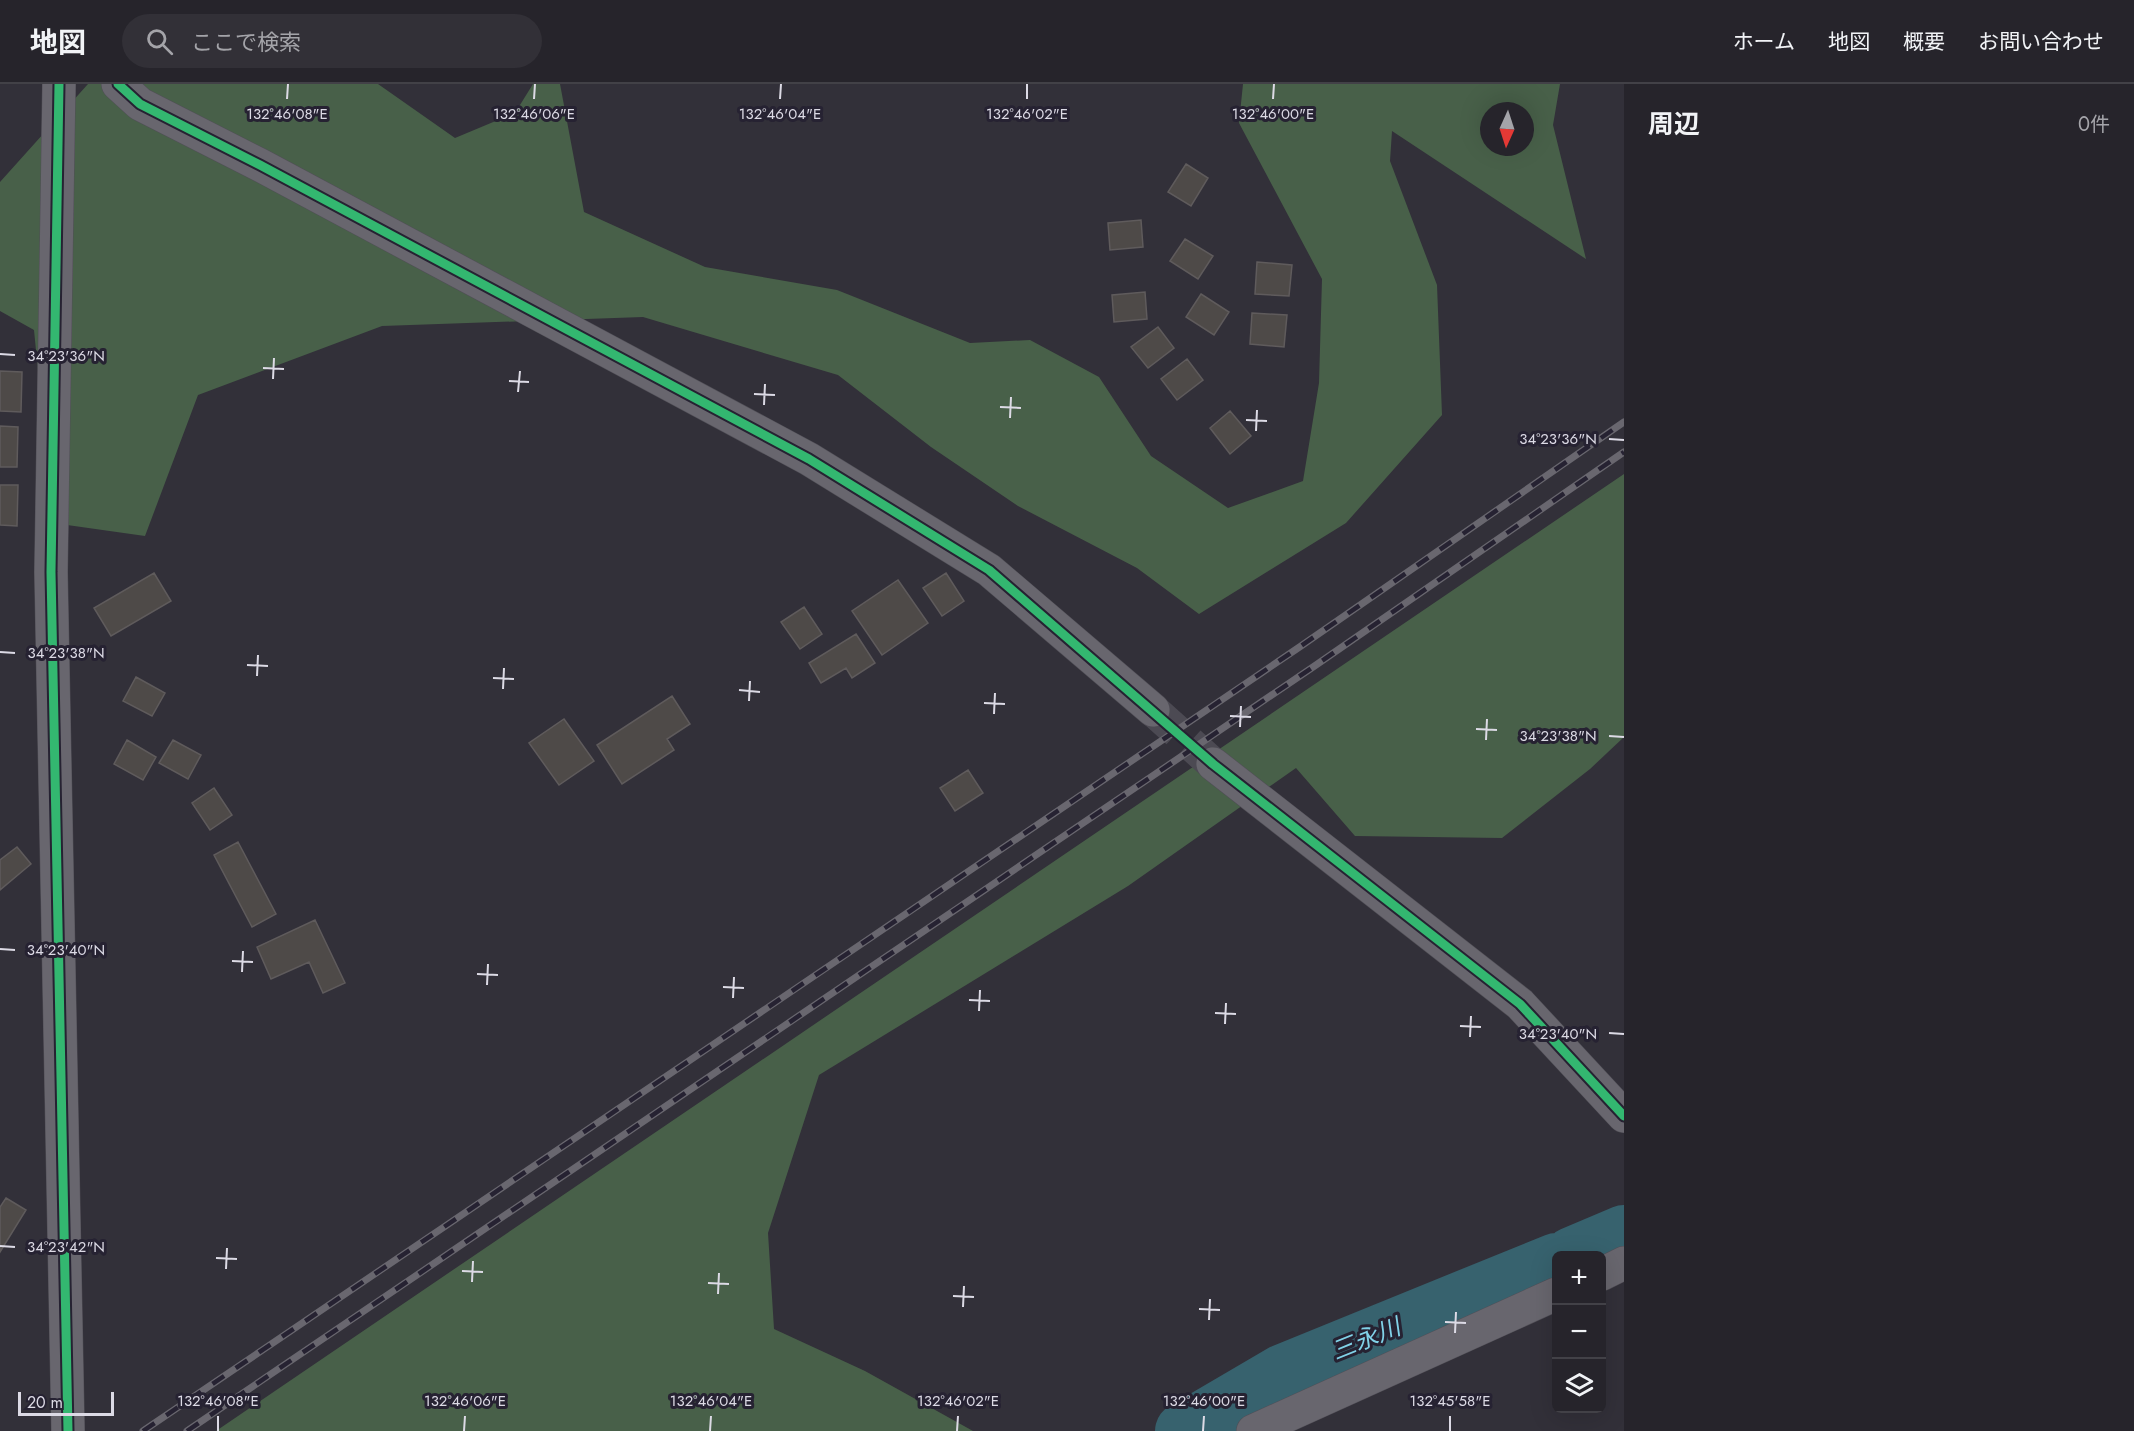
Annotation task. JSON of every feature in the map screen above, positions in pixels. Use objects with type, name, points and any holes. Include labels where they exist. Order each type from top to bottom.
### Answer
[{"type":"street","points":[[58,84],[51,572],[68,1431]]},
{"type":"street","points":[[118,84],[140,104],[260,165],[809,459],[989,570],[1153,710]]},
{"type":"street","points":[[1213,764],[1520,1004],[1624,1116]]},
{"type":"street","points":[[1606,1272],[1624,1263]]},
{"type":"street","points":[[1253,1431],[1552,1296]]},
{"type":"green space","points":[[88,84],[378,84],[455,138],[515,113],[533,84],[560,84],[584,212],[705,267],[837,290],[970,343],[1030,340],[1099,377],[1151,456],[1228,508],[1303,481],[1319,383],[1322,279],[1239,123],[1243,84],[1560,84],[1553,125],[1586,259],[1392,131],[1390,161],[1437,285],[1442,415],[1346,523],[1199,614],[1137,568],[1018,506],[931,447],[838,375],[643,317],[382,326],[198,395],[145,536],[53,523],[34,330],[0,311],[0,182]]},
{"type":"green space","points":[[1624,474],[1624,737],[1590,769],[1502,838],[1355,836],[1296,768],[1128,886],[819,1075],[768,1233],[774,1329],[865,1371],[973,1431],[216,1431]]},
{"type":"building","points":[[1186,164],[1208,178],[1191,206],[1168,192]]},
{"type":"building","points":[[1141,220],[1143,247],[1110,250],[1108,223]]},
{"type":"building","points":[[1185,239],[1213,256],[1198,279],[1170,261]]},
{"type":"building","points":[[1257,262],[1292,265],[1289,296],[1255,294]]},
{"type":"building","points":[[1145,292],[1147,319],[1114,322],[1112,295]]},
{"type":"building","points":[[1201,294],[1229,312],[1214,335],[1186,317]]},
{"type":"building","points":[[1252,313],[1287,315],[1284,347],[1250,344]]},
{"type":"building","points":[[1158,327],[1174,348],[1148,368],[1131,347]]},
{"type":"building","points":[[1187,359],[1203,380],[1177,400],[1161,379]]},
{"type":"building","points":[[0,371],[22,372],[21,412],[0,411]]},
{"type":"building","points":[[1230,411],[1251,436],[1230,454],[1210,428]]},
{"type":"building","points":[[0,426],[18,427],[17,467],[0,467]]},
{"type":"building","points":[[0,485],[18,485],[17,526],[0,525]]},
{"type":"building","points":[[154,573],[171,601],[111,636],[94,608]]},
{"type":"building","points":[[946,573],[964,601],[942,616],[923,588]]},
{"type":"building","points":[[898,580],[928,623],[882,655],[852,611]]},
{"type":"building","points":[[804,607],[822,634],[800,649],[781,622]]},
{"type":"building","points":[[856,634],[875,663],[852,678],[846,668],[821,683],[809,663]]},
{"type":"building","points":[[136,677],[165,693],[152,716],[123,701]]},
{"type":"building","points":[[672,696],[690,724],[667,739],[674,750],[622,784],[597,745]]},
{"type":"building","points":[[564,719],[594,761],[559,785],[529,743]]},
{"type":"building","points":[[127,740],[156,757],[143,780],[114,764]]},
{"type":"building","points":[[173,740],[201,755],[188,779],[159,763]]},
{"type":"building","points":[[968,770],[983,793],[955,811],[940,788]]},
{"type":"building","points":[[214,788],[232,815],[210,830],[192,803]]},
{"type":"building","points":[[238,842],[276,914],[252,927],[214,855]]},
{"type":"building","points":[[17,847],[31,864],[0,890],[0,860]]},
{"type":"building","points":[[315,920],[345,983],[323,993],[309,962],[271,979],[257,947]]},
{"type":"building","points":[[6,1198],[26,1210],[0,1252],[0,1207]]},
{"type":"waterway","name":"三永川","points":[[1584,1251],[1624,1234]]},
{"type":"waterway","name":"三永川","points":[[1184,1431],[1283,1373],[1552,1264]]},
{"type":"tunnel","points":[[1153,710],[1213,764]]},
{"type":"railway","points":[[143,1431],[1301,646],[1624,422]]},
{"type":"railway","points":[[187,1431],[1316,665],[1624,452]]},
{"type":"cycle path","points":[[59,84],[51,572],[68,1431]]},
{"type":"cycle path","points":[[118,84],[140,104],[260,165],[809,459],[989,570],[1213,764],[1520,1004],[1624,1116]]}]
